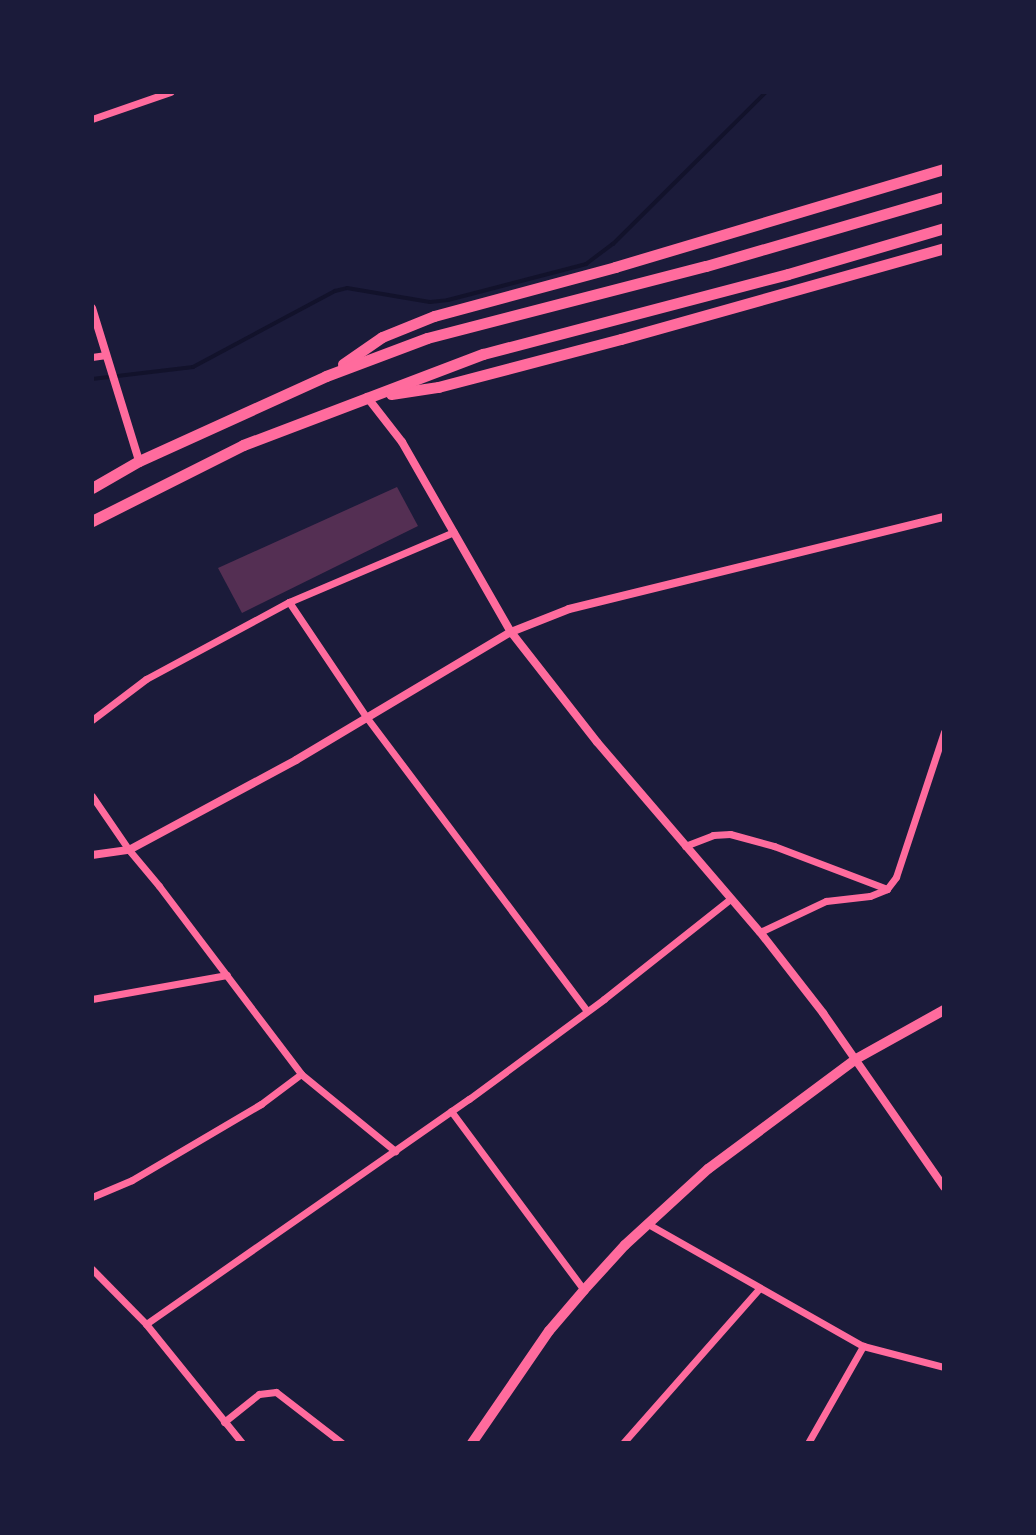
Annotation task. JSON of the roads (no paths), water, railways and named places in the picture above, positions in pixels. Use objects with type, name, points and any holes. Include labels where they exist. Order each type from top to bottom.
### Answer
[{"type":"main road","points":[[326,376],[382,337],[434,316],[629,263],[944,169]]},
{"type":"main road","points":[[92,488],[139,461],[326,376],[427,338],[767,249],[944,197]]},
{"type":"main road","points":[[92,521],[243,445],[483,354],[788,274],[944,228]]},
{"type":"main road","points":[[367,397],[438,387],[944,248]]},
{"type":"main road","points":[[475,1442],[549,1331],[648,1224],[751,1134],[856,1059],[944,1010]]},
{"type":"street","points":[[92,119],[170,92]]},
{"type":"street","points":[[92,308],[139,461]]},
{"type":"street","points":[[92,357],[106,355]]},
{"type":"street","points":[[367,397],[402,442],[511,632],[685,846],[760,932],[856,1059],[944,1187]]},
{"type":"street","points":[[92,855],[129,850],[367,718],[511,632],[569,609],[944,517]]},
{"type":"street","points":[[92,720],[146,679],[289,602],[454,532]]},
{"type":"street","points":[[289,602],[367,718],[587,1011]]},
{"type":"street","points":[[760,932],[826,901],[870,896],[887,889],[896,877],[944,732]]},
{"type":"street","points":[[92,796],[129,850],[301,1074],[395,1151]]},
{"type":"street","points":[[685,846],[713,835],[730,834],[774,846],[887,889]]},
{"type":"street","points":[[146,1324],[451,1111],[587,1011],[730,899]]},
{"type":"street","points":[[92,999],[227,975]]},
{"type":"street","points":[[92,1197],[132,1180],[261,1104],[301,1074]]},
{"type":"street","points":[[451,1111],[584,1290]]},
{"type":"street","points":[[648,1224],[758,1290],[863,1346],[944,1367]]},
{"type":"street","points":[[92,1269],[146,1324],[242,1443]]},
{"type":"street","points":[[623,1443],[758,1290]]},
{"type":"street","points":[[808,1443],[863,1346]]},
{"type":"street","points":[[224,1422],[259,1394],[276,1392],[342,1443]]},
{"type":"waterway","points":[[92,379],[193,367],[335,291],[347,288],[430,302],[586,264],[613,244],[766,92]]}]
